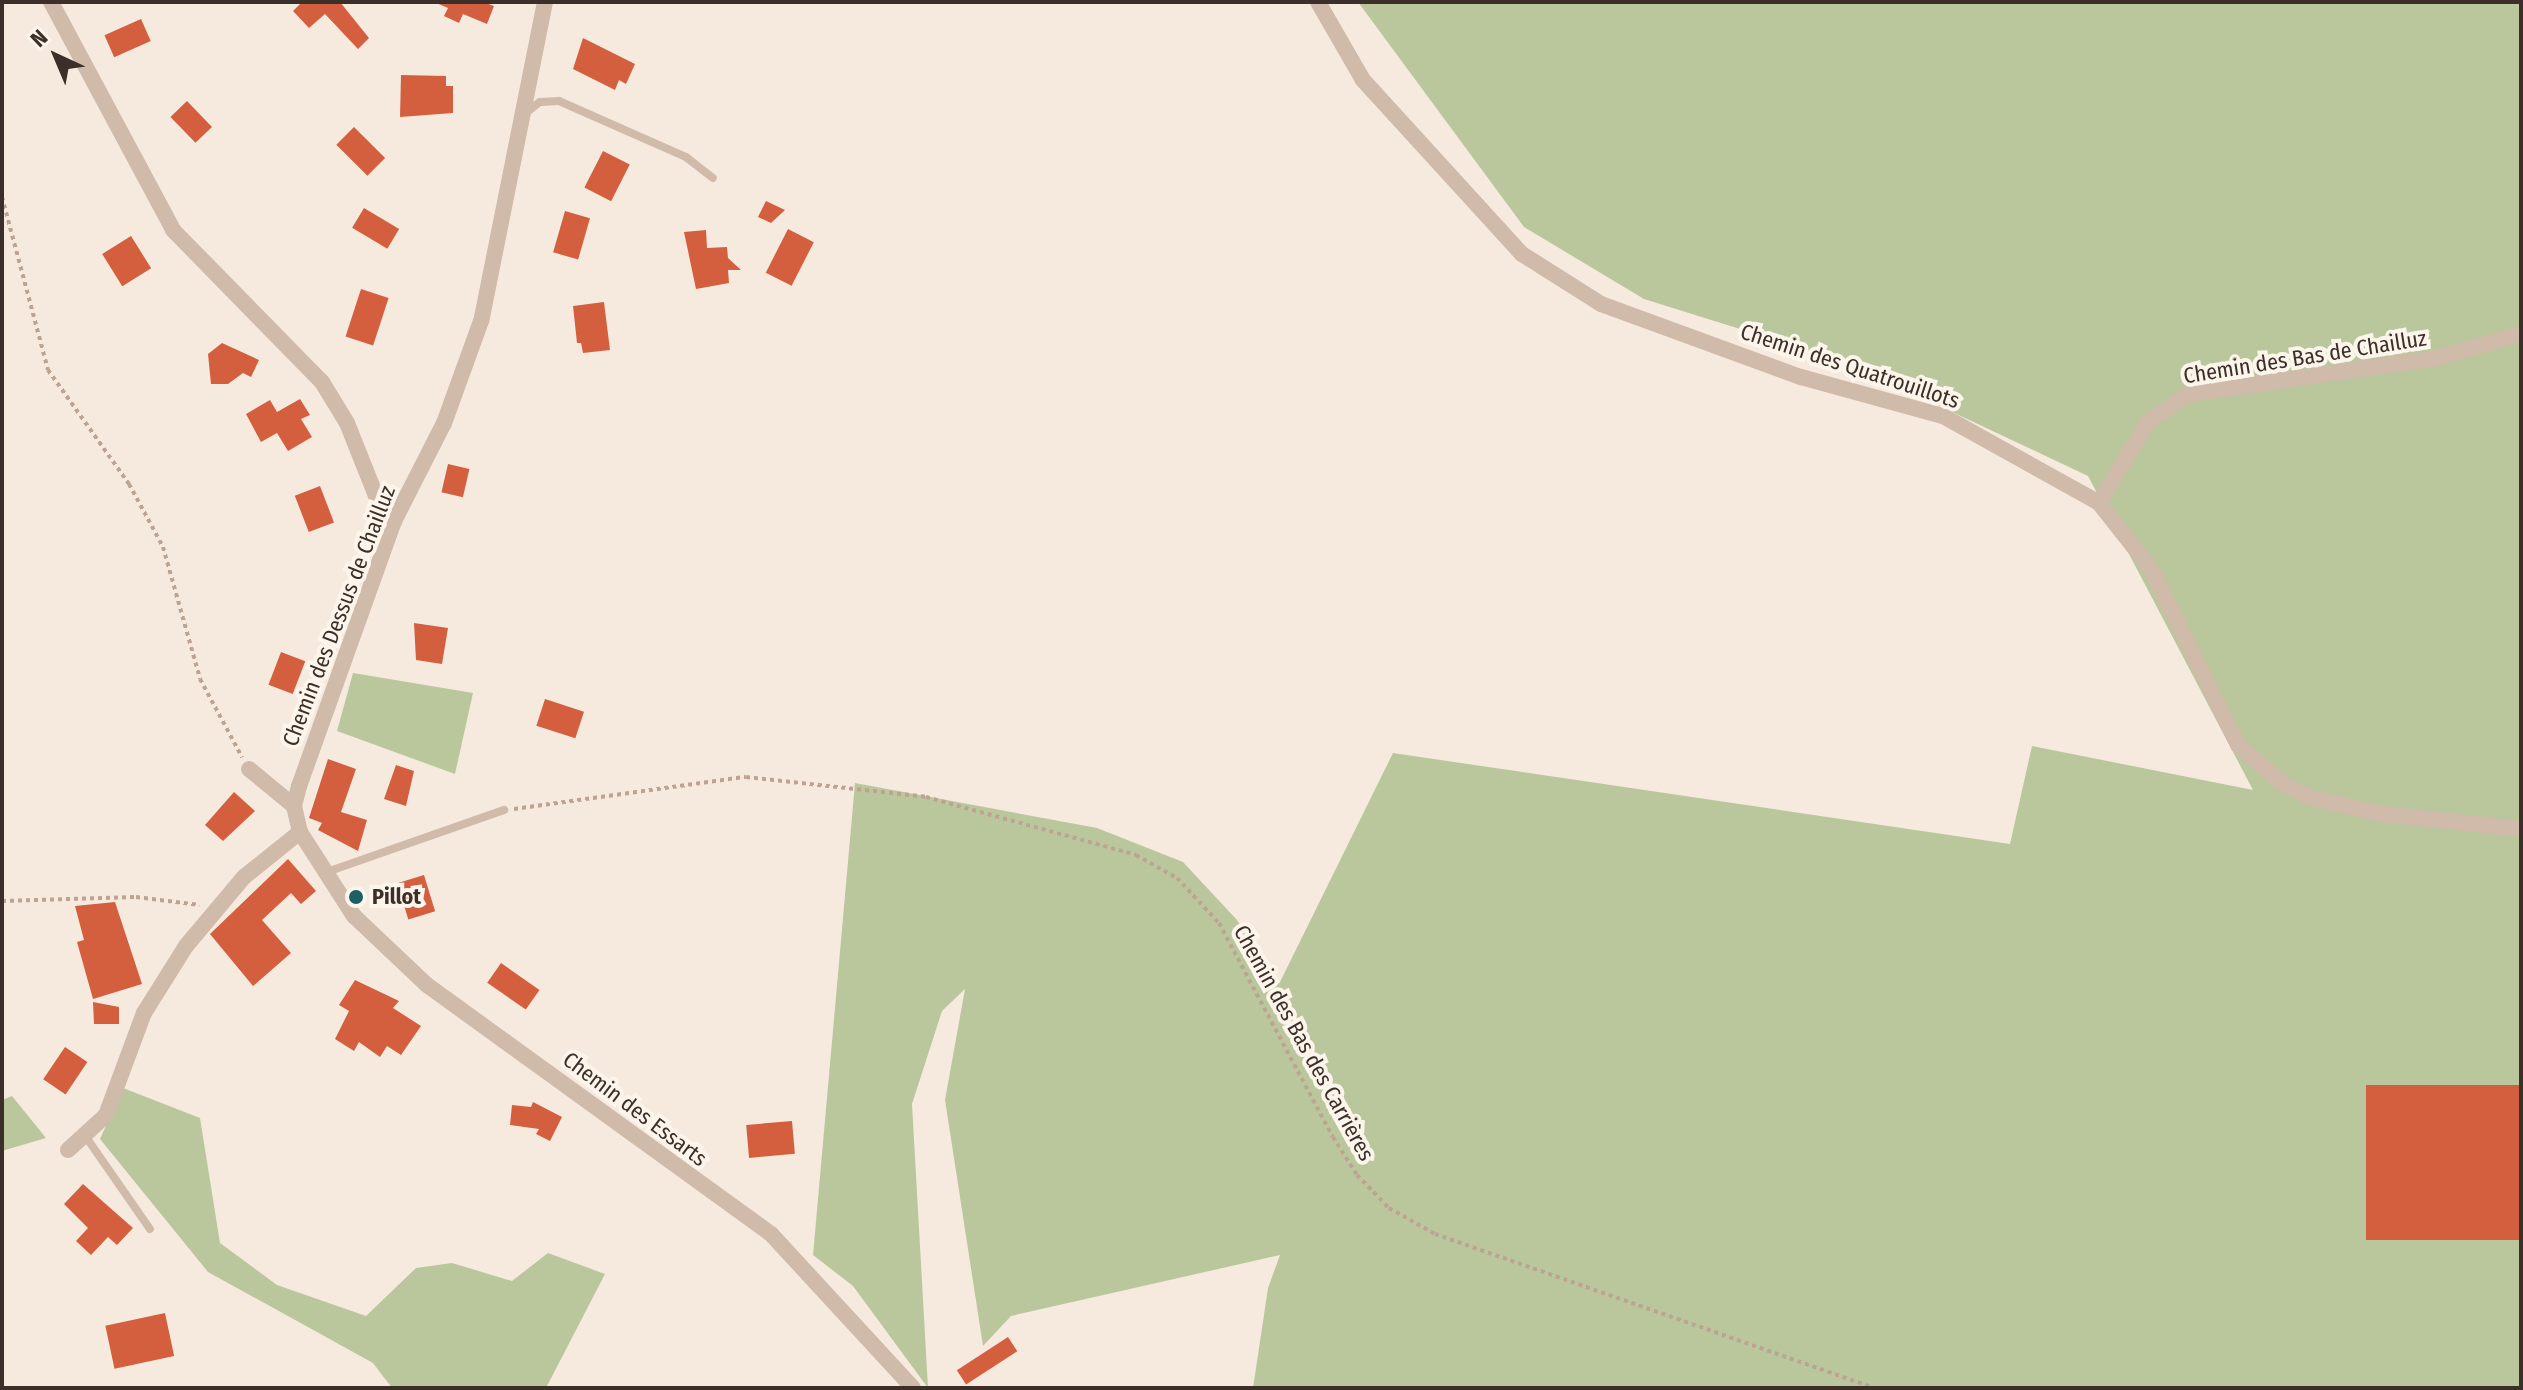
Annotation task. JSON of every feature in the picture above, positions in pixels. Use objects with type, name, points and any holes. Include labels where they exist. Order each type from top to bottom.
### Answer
[{"type":"street","points":[[51,2],[173,230],[322,382],[347,423],[378,501],[394,521]]},
{"type":"street","name":"Chemin des Dessus de Chailluz","points":[[294,806],[394,521],[444,423],[481,321],[527,112],[545,2]]},
{"type":"street","name":"Chemin des Quatrouillots","points":[[1318,2],[1363,80],[1522,254],[1601,304],[1801,377],[1943,416],[2099,503],[2152,570],[2219,715],[2260,768],[2308,797],[2345,807],[2521,829]]},
{"type":"street","name":"Chemin des Bas de Chailluz","points":[[2099,503],[2147,423],[2188,394],[2432,359],[2521,334]]},
{"type":"street","points":[[68,1150],[86,1137],[106,1115],[144,1013],[215,907],[300,832],[294,806],[249,769]]},
{"type":"street","name":"Chemin des Essarts","points":[[300,832],[354,916],[427,985],[771,1234],[913,1388]]},
{"type":"lane","points":[[527,112],[540,102],[559,101],[686,157],[713,178]]},
{"type":"lane","points":[[324,873],[504,810]]},
{"type":"lane","points":[[86,1137],[150,1229]]},
{"type":"path","points":[[2,197],[48,370],[129,484],[163,547],[200,679],[249,769]]},
{"type":"path","name":"Chemin des Bas des Carrières","points":[[504,810],[746,777],[926,797],[1136,855],[1177,878],[1219,923],[1333,1137],[1357,1175],[1389,1208],[1435,1234],[1875,1388]]},
{"type":"path","points":[[2,901],[136,897],[215,907]]},
{"type":"green space","points":[[1358,2],[2521,2],[2521,1388],[1253,1388],[1268,1288],[1280,1255],[1011,1316],[983,1346],[945,1100],[965,989],[942,1011],[912,1104],[928,1388],[853,1286],[813,1255],[855,783],[1097,828],[1183,862],[1237,920],[1279,984],[1393,753],[2010,844],[2032,746],[2253,790],[2088,476],[1846,362],[1644,299],[1524,227]]},
{"type":"green space","points":[[353,673],[473,693],[455,774],[337,731]]},
{"type":"green space","points":[[123,1088],[200,1118],[220,1243],[277,1285],[366,1316],[416,1268],[452,1263],[512,1281],[548,1253],[605,1274],[546,1388],[392,1388],[373,1363],[208,1272],[100,1139]]},
{"type":"green space","points":[[12,1096],[46,1138],[2,1151],[2,1100]]},
{"type":"building","points":[[302,2],[340,2],[369,38],[358,49],[325,14],[309,28],[293,11]]},
{"type":"building","points":[[434,2],[483,2],[494,6],[487,24],[463,14],[459,23],[444,16],[448,8]]},
{"type":"building","points":[[141,19],[151,41],[114,57],[104,35]]},
{"type":"building","points":[[583,38],[635,64],[626,84],[619,80],[615,90],[573,69]]},
{"type":"building","points":[[401,75],[446,76],[446,86],[453,86],[453,113],[400,117]]},
{"type":"building","points":[[187,101],[212,127],[195,143],[170,117]]},
{"type":"building","points":[[354,127],[385,158],[367,176],[336,145]]},
{"type":"building","points":[[603,151],[630,165],[611,201],[584,188]]},
{"type":"building","points":[[766,201],[785,210],[771,223],[758,217]]},
{"type":"building","points":[[364,208],[399,229],[387,249],[352,228]]},
{"type":"building","points":[[565,211],[590,218],[578,260],[553,252]]},
{"type":"building","points":[[788,229],[814,242],[792,286],[766,273]]},
{"type":"building","points":[[706,230],[707,248],[727,247],[728,258],[741,270],[728,270],[729,283],[696,289],[684,232]]},
{"type":"building","points":[[131,236],[151,268],[122,286],[102,254]]},
{"type":"building","points":[[361,289],[389,298],[373,346],[346,337]]},
{"type":"building","points":[[604,302],[610,350],[583,353],[581,343],[577,343],[573,306]]},
{"type":"building","points":[[222,343],[259,360],[251,377],[243,373],[228,384],[211,384],[208,354]]},
{"type":"building","points":[[300,399],[310,415],[301,419],[312,437],[288,451],[277,433],[261,442],[246,414],[270,400],[277,412]]},
{"type":"building","points":[[448,464],[469,469],[463,497],[441,492]]},
{"type":"building","points":[[320,486],[334,522],[309,532],[295,496]]},
{"type":"building","points":[[414,623],[448,628],[442,664],[416,660]]},
{"type":"building","points":[[281,652],[305,661],[293,694],[268,685]]},
{"type":"building","points":[[545,699],[584,712],[575,738],[536,726]]},
{"type":"building","points":[[328,759],[356,769],[341,812],[367,820],[358,851],[318,830],[322,823],[309,818]]},
{"type":"building","points":[[396,765],[414,771],[406,806],[384,799]]},
{"type":"building","points":[[234,792],[255,811],[223,841],[205,825]]},
{"type":"building","points":[[288,859],[316,891],[301,904],[291,893],[262,920],[291,953],[253,986],[210,934]]},
{"type":"building","points":[[424,875],[435,911],[408,920],[397,883]]},
{"type":"building","points":[[115,902],[142,984],[93,999],[77,942],[84,940],[75,906]]},
{"type":"building","points":[[501,963],[540,990],[526,1010],[487,983]]},
{"type":"building","points":[[355,980],[399,1001],[393,1008],[421,1026],[401,1055],[387,1046],[380,1057],[359,1042],[354,1051],[335,1039],[349,1011],[339,1005]]},
{"type":"building","points":[[93,1002],[119,1007],[119,1024],[94,1024]]},
{"type":"building","points":[[65,1047],[87,1062],[66,1094],[43,1079]]},
{"type":"building","points":[[2366,1085],[2521,1085],[2521,1240],[2366,1240]]},
{"type":"building","points":[[533,1102],[562,1117],[550,1141],[536,1134],[539,1129],[510,1125],[512,1105],[531,1107]]},
{"type":"building","points":[[792,1121],[795,1154],[749,1158],[746,1125]]},
{"type":"building","points":[[83,1184],[133,1228],[117,1245],[108,1237],[91,1255],[76,1241],[88,1228],[64,1204]]},
{"type":"building","points":[[165,1313],[174,1356],[114,1369],[105,1326]]},
{"type":"building","points":[[1008,1337],[1017,1351],[966,1384],[957,1370]]},
{"type":"place","name":"Pillot","points":[[356,897]]}]
